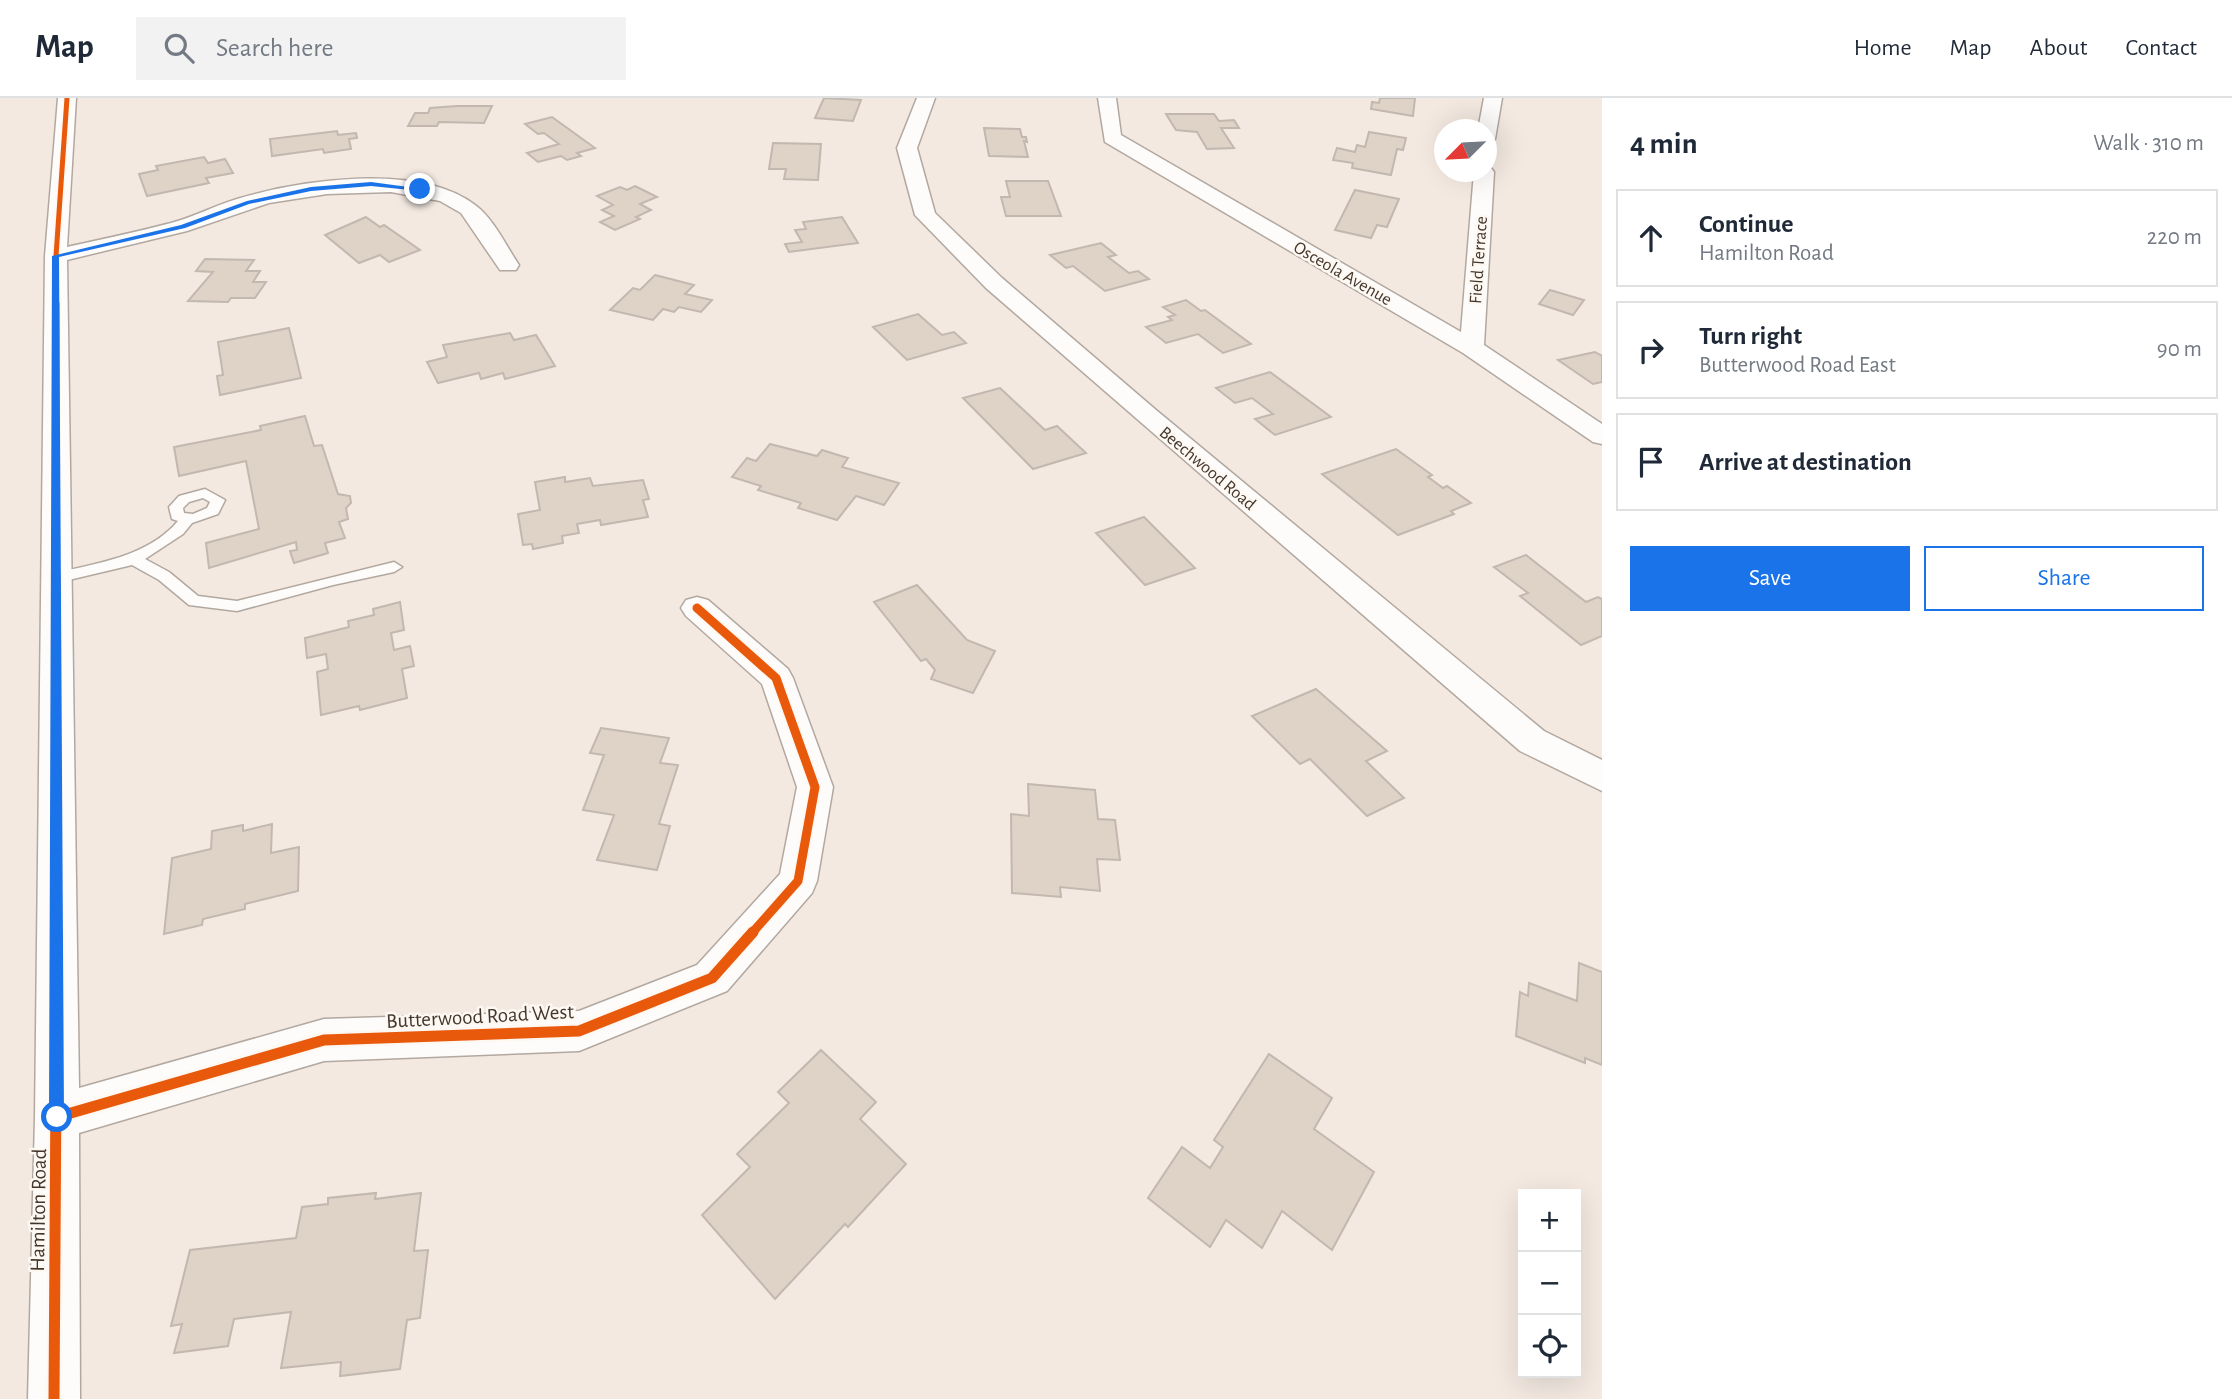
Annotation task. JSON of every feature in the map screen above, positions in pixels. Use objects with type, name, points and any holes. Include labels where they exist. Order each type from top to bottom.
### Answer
[{"type":"street","name":"Hamilton Road","points":[[54,1399],[57,1117],[56,256],[67,98]]},
{"type":"street","name":"Beechwood Road","points":[[926,98],[907,148],[925,215],[994,283],[1137,407],[1532,741],[1602,777]]},
{"type":"street","name":"Osceola Avenue","points":[[1107,98],[1112,138],[1472,348],[1602,436]]},
{"type":"street","points":[[1489,119],[1493,98]]},
{"type":"street","name":"Field Terrace","points":[[1472,348],[1483,182]]},
{"type":"street","points":[[56,256],[183,226],[247,203],[311,189],[371,184],[420,189],[469,209],[508,265]]},
{"type":"street","name":"Butterwood Road West","points":[[57,1117],[324,1040],[579,1031],[712,978],[798,881],[815,788],[776,678],[697,608]]},
{"type":"lane","points":[[56,578],[134,559],[178,531],[188,519]]},
{"type":"lane","points":[[134,559],[164,576],[194,601],[237,606],[394,567]]},
{"type":"building","points":[[824,98],[861,100],[853,121],[815,118]]},
{"type":"building","points":[[1380,98],[1415,98],[1413,116],[1371,109],[1372,102],[1379,103]]},
{"type":"building","points":[[492,106],[484,123],[439,122],[437,126],[408,126],[415,113],[428,113],[430,108]]},
{"type":"building","points":[[1166,114],[1214,114],[1219,121],[1234,120],[1239,128],[1221,128],[1234,148],[1207,149],[1197,132],[1176,130]]},
{"type":"building","points":[[552,117],[595,148],[577,153],[581,156],[567,160],[561,156],[538,162],[527,153],[559,144],[525,124]]},
{"type":"building","points":[[984,128],[1020,129],[1022,137],[1026,137],[1027,142],[1024,141],[1028,157],[989,156]]},
{"type":"building","points":[[337,131],[338,135],[356,133],[357,138],[349,139],[351,149],[324,153],[323,149],[272,156],[270,139]]},
{"type":"building","points":[[1369,132],[1406,138],[1403,150],[1397,149],[1391,175],[1352,168],[1353,163],[1333,160],[1337,148],[1355,152],[1357,145],[1365,147]]},
{"type":"building","points":[[773,143],[821,144],[818,180],[784,179],[786,169],[769,169]]},
{"type":"building","points":[[204,157],[208,163],[225,159],[233,173],[206,178],[209,183],[147,196],[139,174],[158,170],[156,166]]},
{"type":"building","points":[[1006,181],[1048,181],[1061,216],[1006,216],[1001,197],[1010,197]]},
{"type":"building","points":[[635,186],[657,197],[640,204],[651,210],[636,217],[640,219],[615,230],[600,222],[614,216],[602,210],[613,205],[597,196],[620,187],[627,190]]},
{"type":"building","points":[[1355,190],[1399,199],[1387,227],[1377,225],[1371,238],[1335,230]]},
{"type":"building","points":[[366,217],[380,227],[384,225],[420,250],[389,262],[380,255],[359,263],[325,235]]},
{"type":"building","points":[[842,217],[858,243],[789,252],[785,244],[802,242],[795,230],[806,229],[803,222]]},
{"type":"building","points":[[1101,243],[1116,255],[1108,257],[1129,273],[1138,271],[1149,279],[1105,291],[1073,266],[1066,268],[1050,255]]},
{"type":"building","points":[[205,259],[254,260],[246,271],[260,271],[253,282],[266,282],[255,298],[231,298],[228,302],[188,301],[213,272],[196,271]]},
{"type":"building","points":[[655,275],[694,285],[685,294],[712,300],[701,312],[679,307],[674,312],[663,309],[653,320],[610,310],[633,288],[640,290]]},
{"type":"building","points":[[1550,290],[1584,300],[1573,315],[1539,304]]},
{"type":"building","points":[[1186,300],[1201,311],[1205,310],[1251,344],[1223,353],[1198,334],[1166,343],[1146,327],[1172,320],[1168,317],[1175,315],[1163,307]]},
{"type":"building","points":[[918,314],[942,335],[954,332],[966,343],[907,360],[873,327]]},
{"type":"building","points":[[289,328],[301,378],[220,395],[217,376],[223,375],[218,342]]},
{"type":"building","points":[[510,333],[514,340],[536,335],[555,366],[505,379],[503,373],[481,379],[479,373],[438,383],[427,362],[447,357],[443,345]]},
{"type":"building","points":[[1595,352],[1602,356],[1602,382],[1593,384],[1558,360]]},
{"type":"building","points":[[1270,372],[1331,417],[1275,435],[1255,419],[1273,414],[1252,398],[1235,403],[1216,388]]},
{"type":"building","points":[[1000,388],[1045,430],[1057,426],[1086,453],[1033,469],[963,398]]},
{"type":"building","points":[[305,416],[314,446],[322,445],[338,494],[350,496],[351,503],[346,508],[348,519],[339,522],[345,538],[325,543],[328,553],[294,563],[290,551],[297,550],[296,542],[209,568],[206,543],[259,529],[246,461],[179,476],[174,447],[261,430],[260,426]]},
{"type":"building","points":[[770,444],[817,456],[822,450],[848,458],[842,467],[899,483],[884,505],[856,496],[837,520],[798,508],[801,503],[758,490],[761,486],[732,477],[747,458],[756,461]]},
{"type":"building","points":[[1396,449],[1432,475],[1428,477],[1443,488],[1447,486],[1471,503],[1451,511],[1454,514],[1398,535],[1322,474]]},
{"type":"building","points":[[565,477],[565,482],[590,478],[593,486],[643,480],[649,499],[643,500],[648,517],[601,525],[600,520],[577,524],[579,533],[562,536],[563,543],[533,549],[532,544],[523,545],[518,514],[540,510],[535,482]]},
{"type":"building","points":[[1144,517],[1195,568],[1145,585],[1096,533]]},
{"type":"building","points":[[1526,555],[1586,602],[1598,597],[1602,599],[1602,636],[1581,645],[1520,596],[1528,593],[1494,567]]},
{"type":"building","points":[[917,585],[967,640],[995,651],[973,693],[931,679],[935,670],[926,659],[921,661],[874,602]]},
{"type":"building","points":[[400,602],[404,630],[391,633],[394,650],[410,646],[414,666],[402,669],[407,698],[360,710],[359,706],[321,715],[317,672],[328,669],[326,654],[307,658],[305,638],[349,627],[348,621],[374,615],[373,609]]},
{"type":"building","points":[[1316,689],[1387,751],[1366,761],[1404,798],[1367,816],[1310,759],[1300,764],[1252,716]]},
{"type":"building","points":[[601,728],[669,738],[660,763],[678,765],[659,824],[670,826],[657,870],[597,860],[614,815],[583,810],[604,755],[590,753]]},
{"type":"building","points":[[1028,784],[1095,790],[1098,819],[1115,820],[1120,860],[1097,859],[1100,891],[1060,887],[1061,897],[1012,893],[1011,814],[1029,816]]},
{"type":"building","points":[[272,824],[271,853],[299,847],[298,891],[245,904],[245,909],[203,919],[202,925],[164,934],[172,858],[211,849],[212,831],[243,825],[243,831]]},
{"type":"building","points":[[1579,963],[1602,972],[1602,1065],[1585,1058],[1585,1063],[1516,1036],[1520,992],[1528,996],[1529,983],[1577,1001]]},
{"type":"building","points":[[821,1050],[876,1102],[860,1119],[906,1164],[848,1227],[845,1224],[775,1299],[702,1215],[750,1167],[737,1154],[789,1103],[778,1092]]},
{"type":"building","points":[[1269,1054],[1332,1098],[1314,1129],[1374,1172],[1332,1250],[1282,1211],[1262,1248],[1226,1220],[1210,1247],[1148,1198],[1182,1147],[1210,1168],[1223,1147],[1214,1140]]},
{"type":"building","points":[[376,1193],[375,1199],[421,1193],[414,1251],[428,1250],[420,1318],[407,1320],[400,1369],[340,1376],[341,1362],[281,1368],[291,1312],[234,1319],[228,1346],[174,1353],[182,1324],[171,1326],[190,1250],[296,1238],[302,1207],[328,1204],[328,1198]]},
{"type":"cycle path","points":[[54,1399],[57,1117],[56,256],[67,98]]},
{"type":"cycle path","points":[[57,1117],[324,1040],[579,1031],[712,978],[798,881],[815,787],[776,678],[697,608]]},
{"type":"route","points":[[57,1117],[56,256],[183,226],[247,203],[311,189],[371,184],[420,189]]}]
